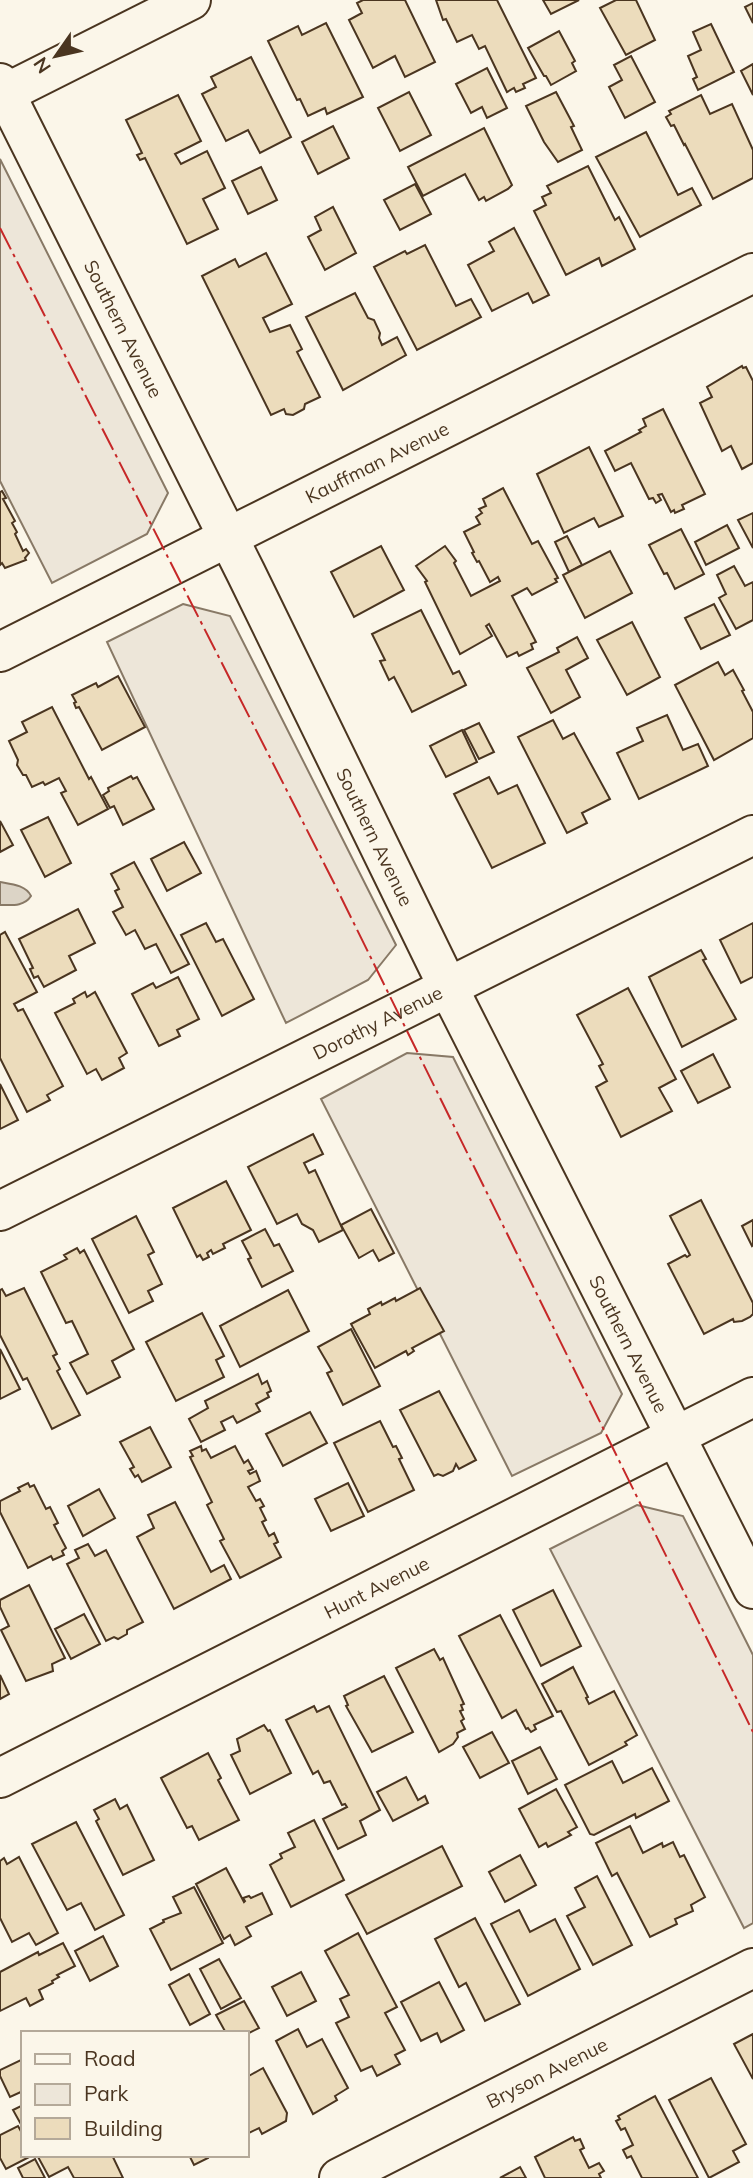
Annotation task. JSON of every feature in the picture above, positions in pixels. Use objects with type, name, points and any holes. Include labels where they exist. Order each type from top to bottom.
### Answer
[{"type":"street","points":[[2,91],[191,0]]},
{"type":"street","name":"Southern Avenue","points":[[2,91],[228,536],[449,989],[753,1590]]},
{"type":"street","name":"Kauffman Avenue","points":[[0,652],[753,273]]},
{"type":"street","name":"Dorothy Avenue","points":[[0,1211],[753,835]]},
{"type":"street","name":"Hunt Avenue","points":[[0,1778],[753,1397]]},
{"type":"street","name":"Bryson Avenue","points":[[339,2178],[753,1968]]},
{"type":"green space","points":[[0,159],[168,493],[147,534],[52,583],[0,481]]},
{"type":"green space","points":[[183,604],[230,616],[396,945],[368,980],[286,1023],[107,642]]},
{"type":"green space","points":[[407,1053],[453,1057],[622,1394],[601,1433],[512,1476],[321,1099]]},
{"type":"green space","points":[[637,1505],[683,1516],[753,1655],[753,1923],[744,1928],[550,1549]]},
{"type":"shaded area","points":[[0,882],[22,887],[31,896],[21,904],[0,905]]},
{"type":"building","points":[[363,0],[405,0],[435,62],[405,77],[395,56],[373,68],[349,20],[362,13],[357,3]]},
{"type":"building","points":[[436,0],[497,0],[536,78],[523,84],[525,88],[516,92],[514,88],[507,92],[485,46],[479,49],[472,35],[457,42],[446,19],[443,20]]},
{"type":"building","points":[[543,0],[579,0],[551,14]]},
{"type":"building","points":[[616,0],[636,0],[655,40],[626,55],[600,8]]},
{"type":"building","points":[[753,3],[753,23],[745,7]]},
{"type":"building","points":[[326,23],[363,97],[327,114],[325,108],[308,116],[300,99],[297,100],[268,41],[298,26],[302,35]]},
{"type":"building","points":[[711,24],[734,72],[698,90],[693,79],[697,77],[688,56],[701,50],[693,32]]},
{"type":"building","points":[[559,31],[575,61],[572,63],[576,71],[551,85],[528,48]]},
{"type":"building","points":[[631,56],[655,102],[625,118],[609,87],[622,80],[614,65]]},
{"type":"building","points":[[251,57],[291,137],[260,153],[248,130],[226,141],[202,94],[216,87],[211,77]]},
{"type":"building","points":[[753,64],[753,95],[741,71]]},
{"type":"building","points":[[487,68],[507,108],[487,118],[482,107],[471,113],[456,84]]},
{"type":"building","points":[[409,92],[431,135],[400,151],[378,108]]},
{"type":"building","points":[[556,92],[574,126],[571,127],[582,150],[558,162],[544,142],[526,106]]},
{"type":"building","points":[[178,95],[201,141],[175,154],[181,164],[207,151],[225,188],[203,199],[218,229],[187,244],[145,158],[140,160],[137,155],[142,153],[126,120]]},
{"type":"building","points":[[701,95],[710,114],[732,104],[753,150],[753,178],[713,199],[685,144],[666,117],[671,114],[669,111]]},
{"type":"building","points":[[333,126],[349,158],[318,174],[302,142]]},
{"type":"building","points":[[484,128],[512,185],[486,201],[484,197],[479,200],[465,174],[423,196],[408,167]]},
{"type":"building","points":[[646,132],[678,195],[692,188],[701,205],[640,237],[596,157]]},
{"type":"building","points":[[588,166],[615,220],[619,217],[635,249],[602,266],[599,258],[566,275],[534,211],[546,205],[542,197],[551,193],[547,186]]},
{"type":"building","points":[[261,167],[277,200],[248,214],[232,181]]},
{"type":"building","points":[[415,184],[431,214],[400,230],[384,200]]},
{"type":"building","points":[[333,207],[356,253],[325,270],[308,237],[321,230],[315,217]]},
{"type":"building","points":[[514,228],[549,295],[533,303],[528,293],[492,311],[468,265],[494,251],[489,242]]},
{"type":"building","points":[[425,245],[456,306],[471,299],[481,317],[417,350],[374,267],[405,251],[407,254]]},
{"type":"building","points":[[266,253],[292,304],[263,318],[270,332],[290,325],[302,349],[297,352],[320,397],[305,404],[304,409],[293,415],[286,414],[284,409],[271,415],[202,276],[235,259],[239,267]]},
{"type":"building","points":[[355,293],[368,318],[374,320],[382,345],[397,337],[406,355],[343,390],[306,317]]},
{"type":"building","points":[[742,366],[746,367],[753,381],[753,463],[742,469],[731,446],[722,451],[700,403],[712,397],[707,387]]},
{"type":"building","points":[[663,409],[705,494],[682,505],[684,509],[675,513],[674,510],[671,512],[662,494],[658,495],[661,500],[656,503],[653,498],[649,499],[631,463],[615,471],[605,451],[641,432],[639,430],[646,426],[643,419]]},
{"type":"building","points":[[589,447],[623,516],[599,527],[594,518],[564,533],[537,474]]},
{"type":"building","points":[[503,488],[532,544],[538,541],[558,578],[555,579],[557,582],[532,595],[527,588],[512,596],[536,642],[531,644],[533,649],[519,656],[517,652],[507,657],[489,624],[486,626],[492,636],[460,654],[425,582],[427,581],[416,566],[445,546],[456,561],[454,563],[471,596],[500,581],[498,577],[490,582],[472,553],[474,552],[464,532],[480,524],[476,517],[482,513],[479,509],[486,506],[483,499]]},
{"type":"building","points":[[2,491],[6,498],[3,499],[15,521],[12,523],[17,532],[15,534],[23,551],[26,549],[29,553],[26,560],[5,568],[2,563],[0,565]]},
{"type":"building","points":[[753,513],[753,548],[738,520]]},
{"type":"building","points":[[727,525],[739,548],[706,565],[695,542]]},
{"type":"building","points":[[681,529],[704,574],[675,589],[649,545]]},
{"type":"building","points":[[567,536],[582,565],[569,572],[555,542]]},
{"type":"building","points":[[381,546],[404,590],[354,617],[331,572]]},
{"type":"building","points":[[610,551],[632,593],[585,618],[563,575]]},
{"type":"building","points":[[734,566],[745,586],[753,582],[753,620],[736,629],[719,598],[726,594],[717,575]]},
{"type":"building","points":[[714,604],[730,635],[701,649],[685,618]]},
{"type":"building","points":[[421,610],[453,674],[459,671],[466,685],[412,712],[394,677],[389,680],[380,661],[385,660],[372,634]]},
{"type":"building","points":[[632,622],[660,677],[627,695],[597,640]]},
{"type":"building","points":[[577,637],[588,658],[566,670],[580,697],[551,713],[527,668],[559,652],[557,648]]},
{"type":"building","points":[[718,662],[725,675],[733,670],[744,690],[742,691],[753,712],[753,738],[714,760],[675,685]]},
{"type":"building","points":[[118,676],[145,727],[102,750],[79,707],[76,708],[72,695],[96,683],[98,687]]},
{"type":"building","points":[[52,707],[89,779],[91,777],[108,809],[78,825],[61,793],[66,791],[59,778],[45,785],[43,782],[32,787],[17,765],[18,760],[9,741],[27,732],[22,722]]},
{"type":"building","points":[[667,715],[683,750],[698,744],[708,766],[639,799],[617,753],[643,741],[637,728]]},
{"type":"building","points":[[553,720],[563,739],[574,733],[610,799],[582,813],[587,823],[567,833],[518,737]]},
{"type":"building","points":[[479,723],[494,752],[479,759],[464,730]]},
{"type":"building","points":[[462,730],[477,762],[446,777],[430,746]]},
{"type":"building","points":[[131,776],[133,779],[137,777],[154,809],[123,825],[114,806],[110,808],[103,795],[109,791],[108,788]]},
{"type":"building","points":[[489,777],[498,794],[517,785],[545,843],[492,868],[454,794]]},
{"type":"building","points":[[48,817],[71,863],[45,877],[21,830]]},
{"type":"building","points":[[0,821],[13,845],[0,852]]},
{"type":"building","points":[[184,842],[201,873],[167,891],[151,859]]},
{"type":"building","points":[[134,862],[189,964],[171,973],[156,944],[145,949],[135,930],[126,935],[113,912],[123,907],[115,891],[119,889],[111,874]]},
{"type":"building","points":[[78,909],[95,943],[69,956],[76,970],[44,987],[38,976],[34,978],[30,969],[33,968],[19,939]]},
{"type":"building","points":[[206,923],[216,942],[223,939],[254,999],[222,1016],[181,935]]},
{"type":"building","points":[[753,923],[753,977],[741,983],[720,940]]},
{"type":"building","points":[[5,932],[37,992],[14,1004],[18,1011],[23,1009],[63,1086],[47,1095],[50,1100],[27,1112],[0,1058],[0,935]]},
{"type":"building","points":[[701,950],[706,959],[703,960],[736,1019],[682,1047],[649,977]]},
{"type":"building","points":[[178,977],[199,1019],[177,1030],[180,1036],[159,1046],[132,994],[153,983],[156,988]]},
{"type":"building","points":[[628,988],[676,1079],[659,1088],[672,1111],[621,1137],[596,1087],[607,1081],[599,1066],[603,1064],[577,1015]]},
{"type":"building","points":[[85,992],[87,997],[95,992],[127,1053],[119,1058],[124,1068],[102,1080],[96,1069],[87,1074],[55,1013],[75,1003],[73,999]]},
{"type":"building","points":[[713,1054],[730,1087],[698,1103],[681,1071]]},
{"type":"building","points":[[0,1084],[18,1120],[0,1129]]},
{"type":"building","points":[[313,1134],[323,1154],[304,1163],[309,1173],[315,1170],[343,1230],[319,1242],[313,1230],[302,1224],[297,1214],[277,1224],[248,1167]]},
{"type":"building","points":[[226,1181],[251,1230],[223,1244],[225,1248],[213,1254],[211,1250],[207,1253],[209,1257],[203,1260],[200,1255],[197,1257],[173,1208]]},
{"type":"building","points":[[701,1200],[753,1303],[753,1314],[750,1317],[734,1322],[733,1319],[704,1334],[668,1264],[690,1255],[670,1216]]},
{"type":"building","points":[[371,1209],[394,1253],[379,1261],[373,1250],[359,1258],[341,1225]]},
{"type":"building","points":[[136,1216],[154,1252],[148,1255],[162,1284],[148,1291],[153,1301],[129,1313],[92,1239]]},
{"type":"building","points":[[753,1220],[753,1245],[752,1246],[742,1226]]},
{"type":"building","points":[[265,1229],[274,1246],[279,1244],[293,1271],[262,1287],[242,1241]]},
{"type":"building","points":[[77,1248],[80,1253],[84,1250],[134,1349],[112,1361],[120,1377],[87,1394],[70,1363],[88,1354],[72,1321],[66,1323],[41,1272],[67,1259],[64,1255]]},
{"type":"building","points":[[24,1288],[57,1354],[53,1356],[60,1369],[57,1371],[80,1415],[52,1429],[27,1378],[23,1380],[0,1335],[0,1290],[2,1289],[6,1296]]},
{"type":"building","points":[[420,1288],[444,1331],[412,1348],[414,1351],[408,1355],[406,1351],[375,1368],[351,1324],[370,1314],[368,1309],[381,1302],[382,1305],[395,1298],[396,1301]]},
{"type":"building","points":[[288,1290],[309,1331],[240,1367],[220,1326]]},
{"type":"building","points":[[202,1313],[224,1356],[216,1360],[224,1377],[176,1401],[146,1342]]},
{"type":"building","points":[[351,1329],[380,1386],[343,1405],[327,1373],[332,1371],[318,1347]]},
{"type":"building","points":[[0,1349],[20,1389],[0,1399]]},
{"type":"building","points":[[258,1374],[262,1384],[267,1381],[271,1391],[267,1393],[269,1397],[256,1404],[260,1411],[237,1423],[233,1416],[221,1422],[225,1430],[201,1442],[189,1419],[208,1408],[205,1401]]},
{"type":"building","points":[[439,1391],[476,1460],[459,1469],[456,1464],[453,1471],[443,1476],[434,1476],[400,1410]]},
{"type":"building","points":[[310,1412],[327,1443],[283,1466],[266,1434]]},
{"type":"building","points":[[380,1421],[393,1447],[396,1446],[402,1458],[399,1459],[414,1490],[368,1512],[334,1443]]},
{"type":"building","points":[[150,1427],[171,1467],[142,1482],[130,1469],[134,1467],[120,1442]]},
{"type":"building","points":[[201,1446],[202,1451],[206,1449],[211,1458],[235,1446],[244,1463],[248,1460],[253,1469],[248,1471],[250,1474],[256,1471],[260,1481],[248,1487],[256,1501],[260,1499],[264,1506],[260,1508],[266,1520],[262,1522],[269,1536],[274,1533],[278,1542],[274,1544],[281,1557],[240,1578],[220,1541],[224,1539],[207,1505],[212,1502],[190,1457],[193,1456],[190,1451]]},
{"type":"building","points":[[28,1483],[30,1487],[34,1485],[46,1509],[50,1507],[58,1523],[54,1525],[66,1548],[62,1551],[64,1555],[53,1560],[51,1556],[28,1568],[0,1512],[0,1501],[20,1491],[18,1488]]},
{"type":"building","points":[[348,1483],[364,1516],[331,1531],[315,1499]]},
{"type":"building","points":[[99,1489],[115,1518],[83,1536],[68,1506]]},
{"type":"building","points":[[175,1502],[211,1572],[224,1565],[231,1579],[174,1609],[137,1537],[154,1528],[148,1515]]},
{"type":"building","points":[[88,1544],[95,1556],[106,1550],[143,1622],[127,1630],[127,1634],[118,1639],[114,1637],[106,1641],[67,1564],[79,1558],[75,1550]]},
{"type":"building","points":[[29,1585],[65,1658],[52,1664],[53,1671],[26,1681],[1,1630],[9,1626],[0,1607],[0,1600]]},
{"type":"building","points":[[553,1590],[581,1646],[541,1666],[513,1610]]},
{"type":"building","points":[[84,1614],[100,1644],[71,1659],[55,1629]]},
{"type":"building","points":[[500,1615],[553,1716],[534,1725],[536,1729],[531,1732],[526,1729],[516,1710],[502,1718],[459,1636]]},
{"type":"building","points":[[434,1649],[440,1660],[443,1658],[464,1704],[461,1705],[463,1710],[460,1711],[465,1729],[457,1733],[458,1737],[453,1744],[439,1752],[396,1668]]},
{"type":"building","points":[[573,1667],[589,1704],[614,1691],[637,1735],[625,1742],[627,1745],[589,1765],[561,1711],[557,1712],[542,1684]]},
{"type":"building","points":[[0,1675],[9,1694],[0,1699]]},
{"type":"building","points":[[384,1676],[413,1732],[372,1752],[346,1706],[348,1705],[344,1696]]},
{"type":"building","points":[[314,1706],[317,1712],[329,1706],[380,1810],[360,1821],[366,1835],[338,1849],[323,1819],[347,1807],[342,1805],[330,1781],[324,1783],[318,1771],[313,1774],[286,1720]]},
{"type":"building","points":[[264,1725],[270,1730],[291,1773],[250,1794],[231,1755],[240,1751],[237,1739]]},
{"type":"building","points":[[492,1732],[509,1763],[480,1778],[463,1747]]},
{"type":"building","points":[[540,1747],[557,1779],[528,1794],[512,1761]]},
{"type":"building","points":[[208,1753],[221,1778],[218,1780],[239,1820],[199,1840],[192,1826],[187,1828],[161,1778]]},
{"type":"building","points":[[612,1761],[623,1783],[652,1768],[669,1801],[636,1818],[635,1814],[594,1835],[590,1834],[565,1785]]},
{"type":"building","points":[[406,1777],[418,1800],[425,1796],[428,1803],[393,1821],[377,1792]]},
{"type":"building","points":[[556,1789],[577,1827],[568,1832],[571,1835],[548,1847],[546,1843],[539,1847],[519,1809]]},
{"type":"building","points":[[115,1799],[120,1809],[127,1805],[154,1860],[123,1875],[96,1821],[99,1819],[94,1810]]},
{"type":"building","points":[[314,1820],[344,1880],[291,1907],[270,1865],[282,1858],[280,1854],[295,1847],[288,1833]]},
{"type":"building","points":[[76,1822],[124,1915],[95,1930],[81,1903],[67,1910],[32,1844]]},
{"type":"building","points":[[630,1826],[643,1853],[662,1843],[663,1847],[673,1842],[680,1857],[684,1855],[705,1897],[691,1905],[693,1911],[675,1919],[677,1924],[650,1937],[617,1873],[612,1876],[596,1843]]},
{"type":"building","points":[[442,1846],[462,1886],[367,1934],[346,1895]]},
{"type":"building","points":[[520,1855],[536,1885],[505,1902],[489,1872]]},
{"type":"building","points":[[19,1857],[58,1933],[36,1945],[29,1933],[12,1942],[0,1918],[0,1861],[4,1858],[7,1864]]},
{"type":"building","points":[[226,1868],[244,1902],[243,1898],[262,1893],[272,1914],[246,1927],[251,1936],[235,1945],[230,1935],[224,1939],[196,1884]]},
{"type":"building","points":[[597,1876],[632,1945],[593,1965],[567,1916],[585,1907],[575,1888]]},
{"type":"building","points":[[194,1887],[223,1943],[171,1970],[150,1929],[181,1913],[173,1897]]},
{"type":"building","points":[[519,1910],[530,1932],[555,1919],[580,1969],[528,1996],[491,1924]]},
{"type":"building","points":[[475,1918],[520,2004],[485,2021],[466,1983],[459,1987],[435,1939]]},
{"type":"building","points":[[358,1933],[397,2007],[385,2013],[405,2050],[395,2055],[400,2064],[377,2076],[372,2066],[361,2071],[336,2023],[349,2017],[340,1999],[349,1995],[325,1951]]},
{"type":"building","points":[[103,1936],[118,1966],[90,1981],[75,1951]]},
{"type":"building","points":[[63,1943],[75,1966],[57,1975],[59,1977],[52,1981],[53,1983],[39,1990],[43,1999],[30,2006],[26,1998],[0,2011],[0,1972],[38,1952],[39,1955]]},
{"type":"building","points":[[219,1959],[241,1998],[221,2009],[200,1969]]},
{"type":"building","points":[[301,1972],[316,2001],[287,2016],[272,1987]]},
{"type":"building","points":[[189,1974],[210,2014],[190,2025],[169,1985]]},
{"type":"building","points":[[439,1982],[464,2030],[441,2042],[437,2033],[421,2041],[401,2002]]},
{"type":"building","points":[[244,2001],[259,2028],[248,2034],[248,2031],[225,2031],[216,2015]]},
{"type":"building","points":[[298,2029],[307,2047],[322,2039],[348,2088],[335,2096],[337,2100],[313,2114],[276,2041]]},
{"type":"building","points":[[753,2034],[753,2079],[734,2044]]},
{"type":"building","points":[[21,2060],[21,2092],[10,2097],[0,2070]]},
{"type":"building","points":[[263,2068],[287,2113],[286,2121],[262,2134],[259,2128],[249,2133],[248,2131],[248,2076]]},
{"type":"building","points":[[711,2078],[746,2144],[733,2151],[739,2162],[709,2178],[669,2100]]},
{"type":"building","points":[[655,2096],[698,2178],[642,2178],[631,2156],[627,2158],[623,2150],[633,2145],[625,2128],[621,2130],[616,2121],[620,2119],[618,2116]]},
{"type":"building","points":[[21,2106],[21,2124],[13,2110]]},
{"type":"building","points":[[18,2126],[21,2131],[21,2157],[29,2157],[6,2169],[0,2158],[0,2135]]},
{"type":"building","points":[[573,2137],[575,2141],[580,2139],[584,2148],[580,2150],[589,2168],[599,2163],[604,2171],[599,2174],[601,2178],[545,2178],[535,2157]]},
{"type":"building","points":[[38,2157],[113,2157],[123,2178],[74,2178],[68,2167],[49,2177]]},
{"type":"building","points":[[190,2157],[208,2157],[208,2158],[194,2165]]},
{"type":"building","points":[[35,2159],[45,2178],[23,2178],[18,2168]]},
{"type":"building","points":[[520,2167],[526,2178],[500,2178]]},
{"type":"power","points":[[0,228],[334,883],[753,1732]]}]
